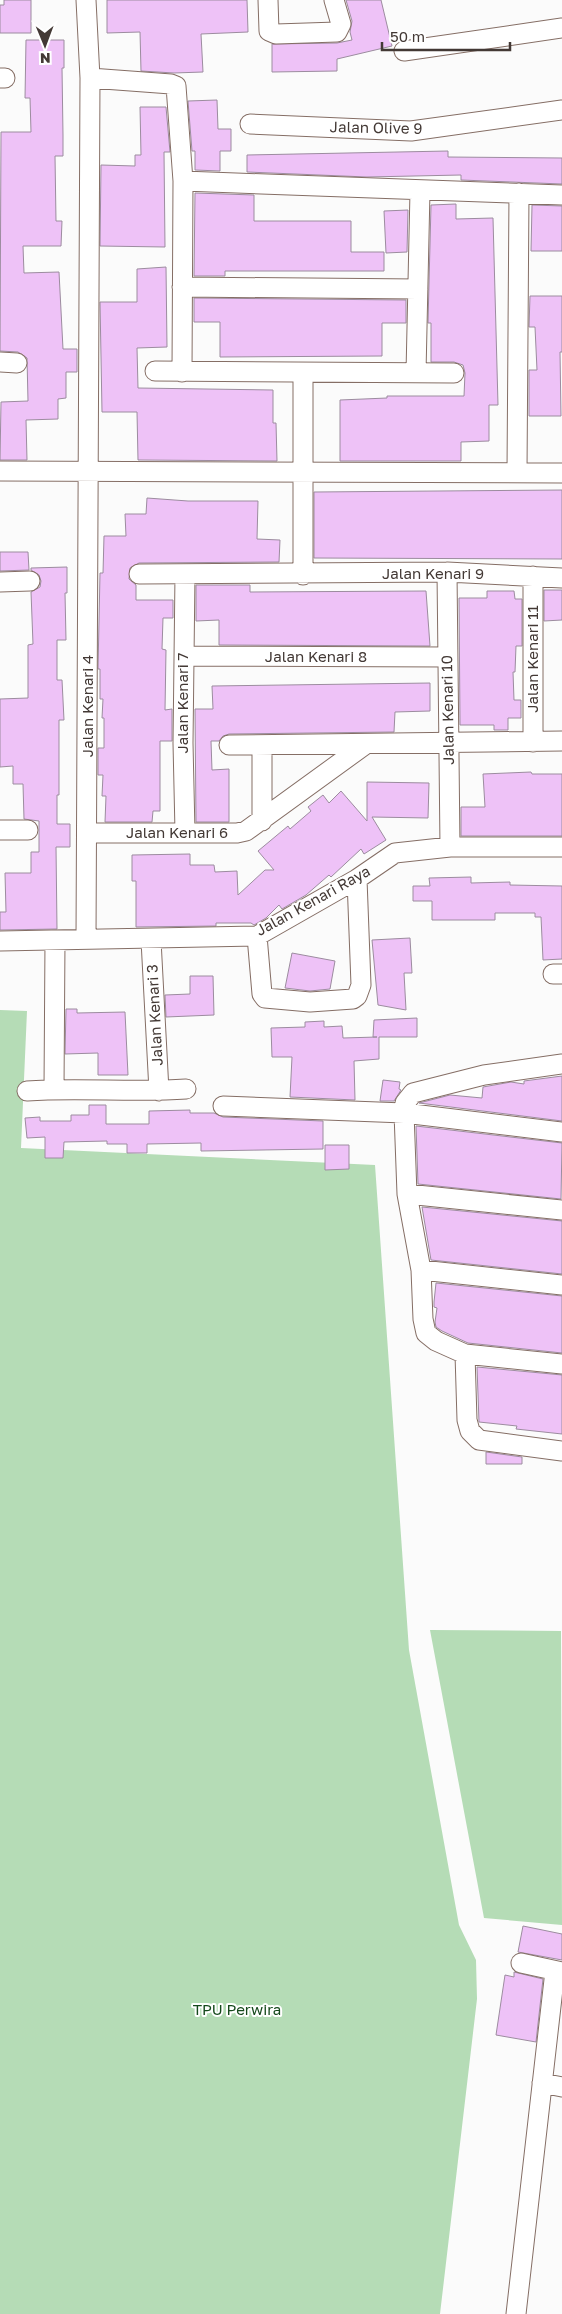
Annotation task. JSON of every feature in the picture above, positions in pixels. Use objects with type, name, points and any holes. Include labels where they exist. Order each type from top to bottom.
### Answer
[{"type":"street","name":"Jalan Kenari 4","points":[[86,0],[90,78],[88,833],[86,939]]},
{"type":"street","points":[[268,0],[268,29],[276,34],[337,32],[341,24],[334,0]]},
{"type":"street","points":[[404,51],[562,28]]},
{"type":"street","points":[[90,78],[171,84],[176,86],[183,181],[182,372]]},
{"type":"street","name":"Jalan Olive 9","points":[[250,124],[411,131],[562,110]]},
{"type":"street","points":[[183,181],[562,195]]},
{"type":"street","points":[[416,373],[420,191]]},
{"type":"street","points":[[517,471],[519,193]]},
{"type":"street","points":[[182,287],[418,289]]},
{"type":"street","points":[[155,371],[303,374],[454,373]]},
{"type":"street","points":[[303,374],[303,575]]},
{"type":"street","points":[[0,471],[303,473],[517,471],[562,473]]},
{"type":"street","name":"Jalan Kenari 9","points":[[139,574],[303,575],[446,572],[562,578]]},
{"type":"street","name":"Jalan Kenari 10","points":[[446,572],[450,847]]},
{"type":"street","name":"Jalan Kenari 7","points":[[185,574],[183,742],[185,832]]},
{"type":"street","name":"Jalan Kenari 11","points":[[533,576],[534,742]]},
{"type":"street","points":[[0,582],[30,581]]},
{"type":"street","name":"Jalan Kenari 8","points":[[184,656],[447,657]]},
{"type":"street","points":[[229,745],[562,741]]},
{"type":"street","name":"Jalan Kenari 6","points":[[88,833],[237,833],[246,831],[366,744]]},
{"type":"street","points":[[262,745],[262,821]]},
{"type":"street","points":[[0,830],[28,830]]},
{"type":"street","name":"Jalan Kenari Raya","points":[[0,941],[151,940],[257,936],[357,879],[395,853],[450,847],[562,847]]},
{"type":"street","points":[[257,936],[262,994],[265,998],[310,1002],[353,999],[357,996],[361,985],[357,879]]},
{"type":"street","name":"Jalan Kenari 3","points":[[151,940],[159,1091]]},
{"type":"street","points":[[54,1089],[55,941]]},
{"type":"street","points":[[562,1064],[484,1075],[413,1093],[405,1103],[404,1113],[407,1194],[421,1270],[422,1319],[426,1333],[436,1341],[465,1354],[562,1364]]},
{"type":"street","points":[[28,1090],[159,1091],[186,1089]]},
{"type":"street","points":[[223,1106],[404,1113],[562,1132]]},
{"type":"street","points":[[407,1194],[562,1210]]},
{"type":"street","points":[[421,1270],[562,1285]]},
{"type":"street","points":[[465,1354],[467,1420],[470,1431],[479,1440],[562,1451]]},
{"type":"street","points":[[516,2314],[542,2083],[559,1971],[521,1962]]},
{"type":"street","points":[[542,2083],[562,2087]]},
{"type":"green space","name":"TPU Perwira","points":[[0,1010],[27,1011],[21,1148],[375,1165],[409,1650],[459,1925],[476,1960],[477,1999],[440,2314],[0,2314]]},
{"type":"green space","points":[[430,1630],[561,1631],[562,1925],[484,1918]]},
{"type":"building","points":[[4,0],[31,0],[31,33],[0,33],[0,5],[4,5]]},
{"type":"building","points":[[107,0],[247,0],[248,32],[201,34],[203,72],[141,71],[140,32],[107,33]]},
{"type":"building","points":[[346,0],[381,0],[392,46],[337,59],[337,71],[272,72],[272,44],[337,43],[352,40],[350,32],[352,21]]},
{"type":"building","points":[[26,40],[64,40],[64,68],[62,68],[63,156],[55,156],[56,221],[62,221],[61,246],[23,246],[24,273],[59,272],[63,349],[77,349],[77,372],[66,372],[66,398],[58,399],[58,419],[26,420],[27,460],[0,460],[1,402],[28,401],[27,358],[18,352],[0,351],[1,132],[31,132],[30,98],[25,98]]},
{"type":"building","points":[[217,100],[218,129],[231,129],[231,151],[220,151],[220,171],[195,170],[195,151],[192,151],[188,101]]},
{"type":"building","points":[[140,107],[166,107],[170,152],[164,152],[165,247],[100,246],[101,165],[135,166],[135,155],[141,155]]},
{"type":"building","points":[[448,151],[448,157],[562,158],[562,184],[461,180],[461,175],[367,177],[247,172],[247,155]]},
{"type":"building","points":[[195,193],[254,195],[254,221],[351,221],[351,252],[384,252],[384,271],[225,271],[225,276],[194,276]]},
{"type":"building","points":[[456,204],[456,219],[493,218],[498,405],[489,405],[489,441],[461,442],[461,461],[340,461],[340,400],[387,398],[387,396],[464,396],[465,373],[463,365],[454,362],[431,362],[431,323],[428,323],[431,205]]},
{"type":"building","points":[[532,205],[562,206],[562,251],[531,251]]},
{"type":"building","points":[[408,210],[407,252],[386,253],[384,211]]},
{"type":"building","points":[[166,267],[167,347],[137,348],[138,388],[273,390],[273,423],[276,423],[277,461],[138,460],[137,412],[102,412],[100,302],[137,302],[137,269]]},
{"type":"building","points":[[530,296],[562,296],[562,352],[560,352],[561,416],[529,416],[529,370],[537,370],[535,327],[529,327]]},
{"type":"building","points":[[194,298],[406,300],[406,323],[382,323],[382,356],[220,357],[220,322],[194,322]]},
{"type":"building","points":[[562,490],[562,559],[314,558],[314,492]]},
{"type":"building","points":[[147,498],[188,501],[258,501],[257,539],[280,540],[279,562],[139,563],[130,568],[129,579],[136,585],[136,600],[173,600],[173,618],[163,618],[162,649],[166,650],[165,710],[172,709],[172,741],[160,741],[160,811],[153,811],[152,822],[105,822],[106,796],[102,796],[103,775],[98,775],[98,748],[104,748],[103,699],[100,699],[100,669],[98,669],[100,573],[103,573],[104,536],[126,536],[125,514],[146,514]]},
{"type":"building","points":[[0,552],[28,552],[29,570],[0,571]]},
{"type":"building","points":[[67,567],[67,593],[65,593],[66,640],[57,640],[57,680],[62,680],[64,720],[59,720],[57,824],[70,824],[70,847],[56,847],[57,929],[0,930],[0,912],[6,912],[5,873],[31,873],[31,852],[39,852],[39,821],[24,819],[23,784],[13,784],[13,766],[0,767],[0,699],[28,698],[28,645],[33,644],[31,592],[40,587],[41,581],[39,575],[31,570],[31,568]]},
{"type":"building","points":[[196,585],[250,585],[250,592],[426,591],[430,646],[219,645],[219,620],[196,621]]},
{"type":"building","points":[[544,590],[562,590],[562,620],[544,621]]},
{"type":"building","points":[[487,591],[514,591],[515,599],[522,599],[522,646],[516,646],[515,672],[513,672],[514,700],[521,700],[521,718],[508,718],[508,730],[494,730],[494,725],[460,725],[459,598],[487,598]]},
{"type":"building","points":[[430,683],[430,711],[395,712],[394,732],[229,734],[223,736],[219,741],[211,741],[212,770],[229,769],[229,822],[196,822],[195,709],[213,709],[212,686]]},
{"type":"building","points":[[531,772],[532,774],[562,774],[562,836],[461,836],[461,807],[485,807],[483,774]]},
{"type":"building","points":[[367,782],[429,783],[428,818],[372,817],[386,840],[364,854],[361,849],[331,877],[329,875],[306,895],[282,909],[279,905],[266,918],[254,925],[251,923],[216,923],[216,926],[136,927],[136,881],[132,881],[132,855],[190,854],[190,865],[214,865],[215,872],[237,871],[238,895],[265,870],[274,870],[258,851],[288,826],[290,829],[311,811],[308,807],[323,795],[329,803],[341,791],[367,821]]},
{"type":"building","points":[[471,877],[471,883],[510,882],[510,885],[562,886],[562,959],[543,960],[541,917],[535,917],[535,913],[495,913],[495,920],[432,920],[432,901],[413,901],[413,886],[430,886],[429,878]]},
{"type":"building","points":[[410,938],[412,973],[404,973],[406,1010],[378,1005],[372,940]]},
{"type":"building","points":[[292,953],[335,961],[330,989],[310,991],[285,988]]},
{"type":"building","points":[[190,976],[213,976],[214,1015],[166,1017],[165,995],[190,994]]},
{"type":"building","points":[[66,1009],[77,1009],[77,1013],[125,1012],[128,1075],[98,1075],[98,1053],[65,1054]]},
{"type":"building","points":[[417,1018],[417,1037],[379,1037],[379,1059],[354,1061],[355,1100],[290,1097],[292,1057],[272,1057],[271,1028],[305,1027],[305,1022],[324,1021],[324,1027],[342,1026],[343,1038],[377,1037],[373,1037],[374,1020]]},
{"type":"building","points":[[562,1076],[562,1121],[419,1103],[450,1095],[482,1098],[483,1087],[511,1082],[524,1084],[524,1081]]},
{"type":"building","points":[[383,1080],[400,1082],[399,1089],[401,1090],[394,1101],[380,1101]]},
{"type":"building","points":[[89,1105],[106,1105],[106,1124],[149,1124],[149,1111],[190,1110],[190,1113],[214,1113],[223,1117],[323,1121],[323,1149],[201,1151],[201,1143],[147,1144],[147,1153],[127,1153],[127,1144],[107,1144],[107,1141],[64,1142],[63,1158],[45,1158],[45,1137],[27,1138],[25,1118],[40,1117],[40,1121],[71,1121],[71,1115],[89,1115]]},
{"type":"building","points":[[416,1126],[562,1143],[561,1199],[418,1184]]},
{"type":"building","points":[[325,1145],[349,1145],[349,1169],[325,1170]]},
{"type":"building","points":[[422,1207],[562,1221],[562,1274],[431,1260]]},
{"type":"building","points":[[436,1283],[562,1296],[562,1353],[468,1343],[442,1331],[436,1327],[435,1322],[437,1308],[434,1307]]},
{"type":"building","points":[[477,1367],[562,1375],[562,1434],[516,1429],[517,1426],[479,1422]]},
{"type":"building","points":[[486,1452],[522,1457],[522,1464],[486,1464]]},
{"type":"building","points":[[523,1926],[562,1934],[562,1960],[518,1952]]},
{"type":"building","points":[[514,1972],[543,1979],[536,2042],[496,2035],[505,1975],[514,1977]]}]
